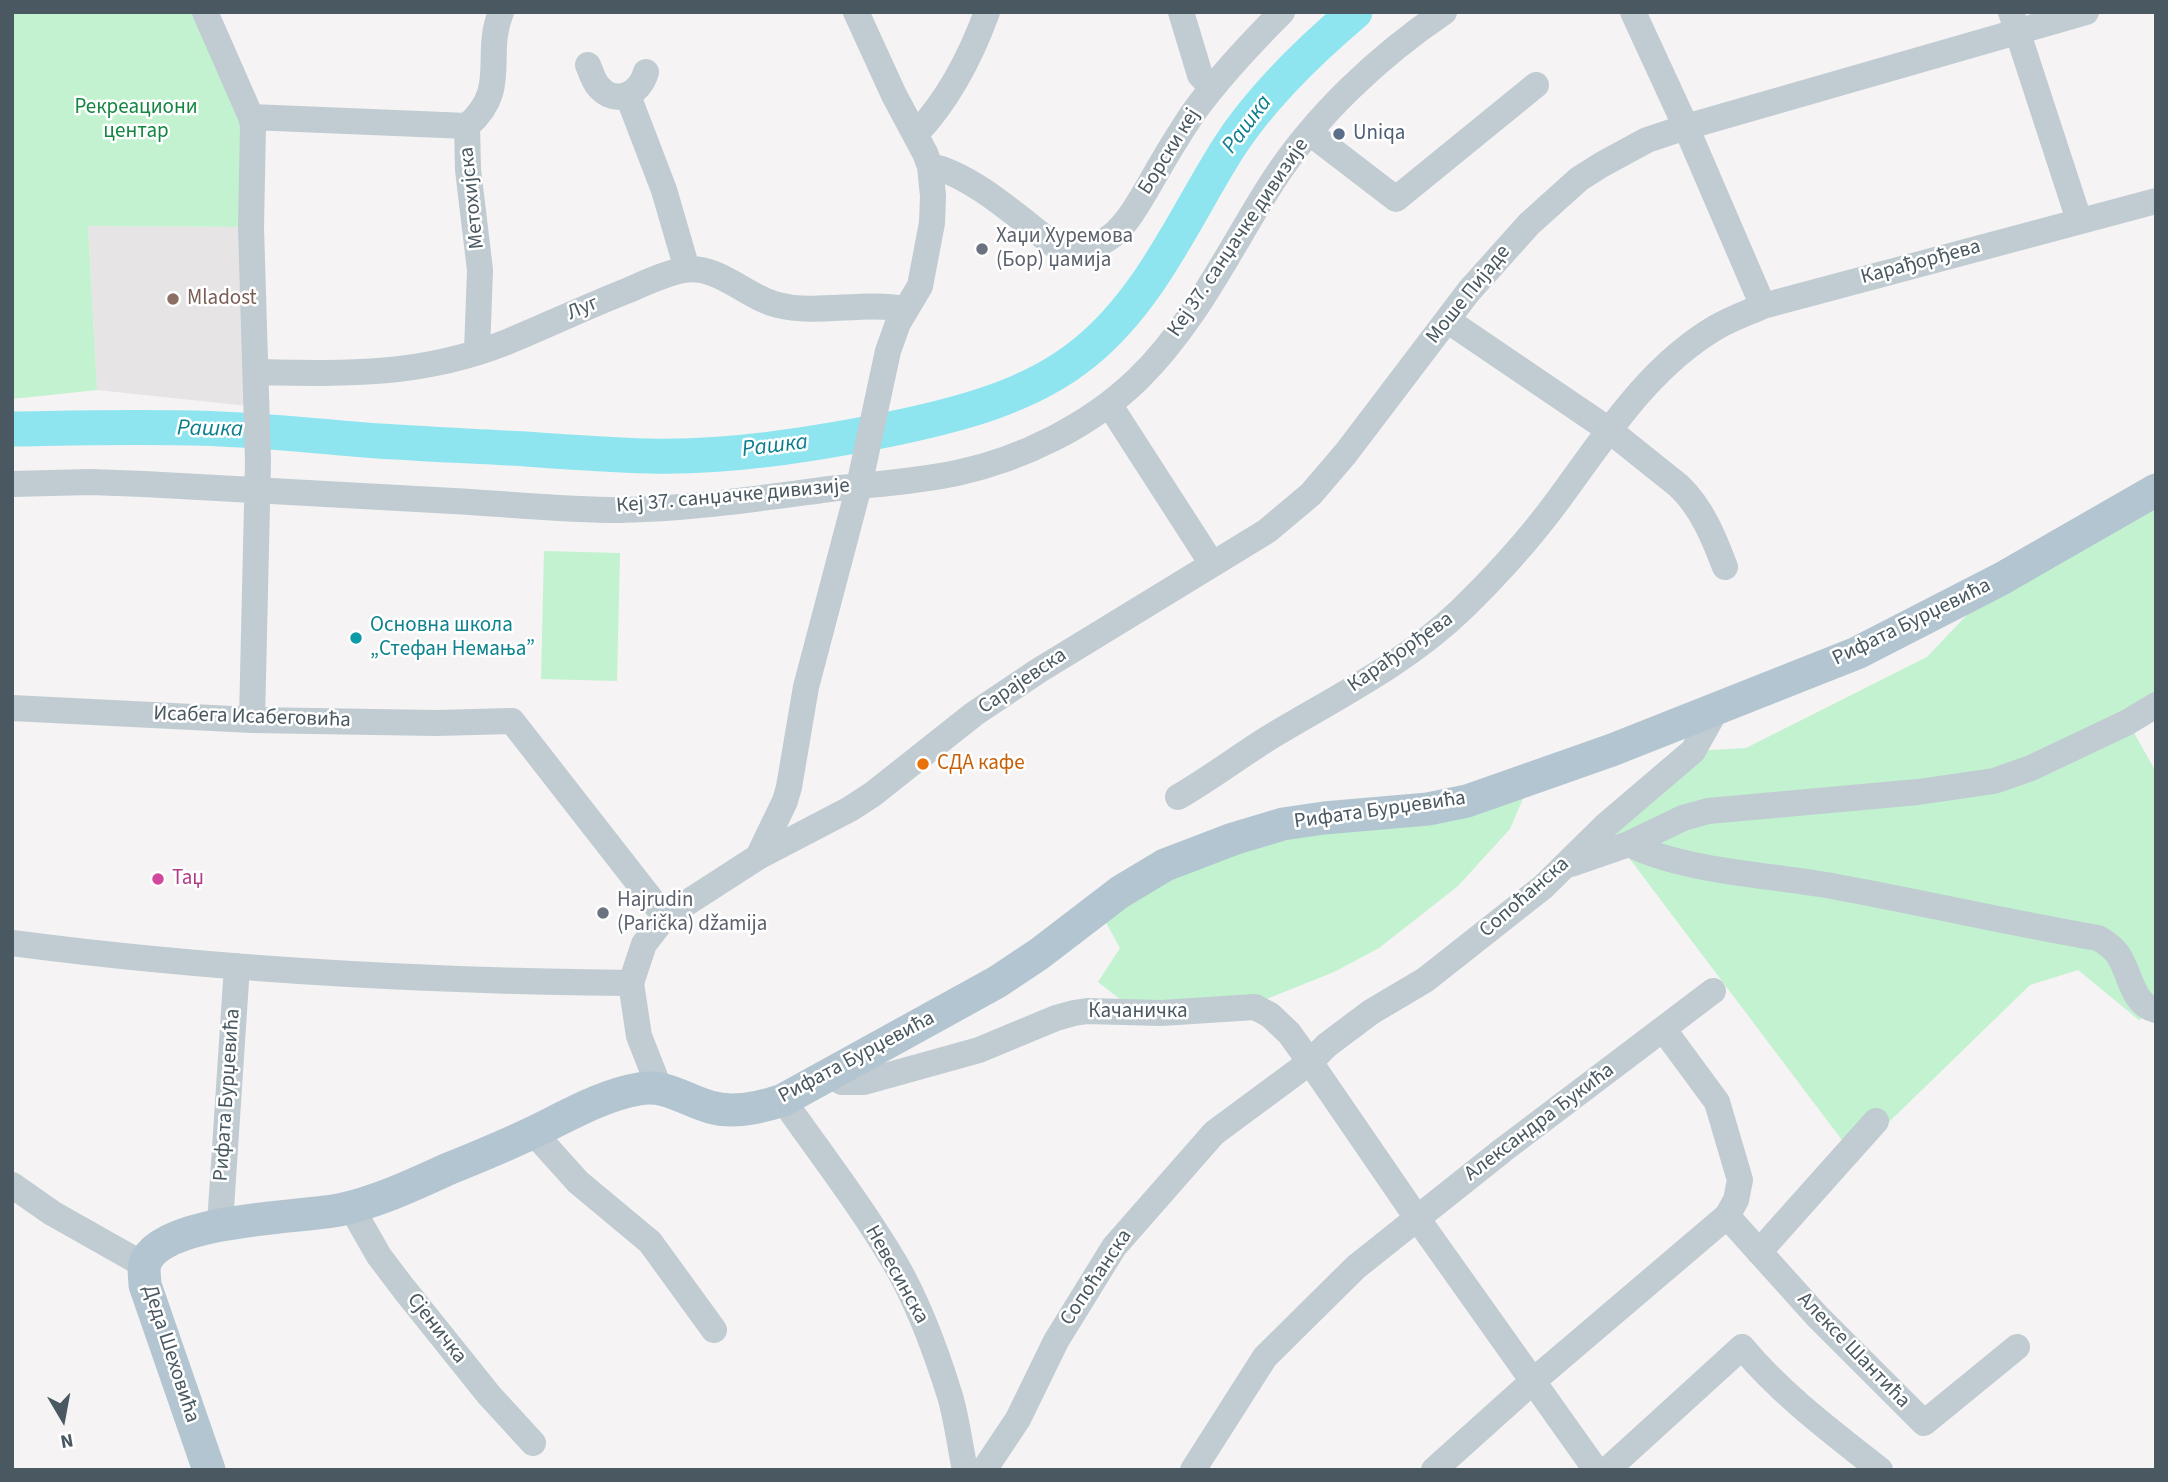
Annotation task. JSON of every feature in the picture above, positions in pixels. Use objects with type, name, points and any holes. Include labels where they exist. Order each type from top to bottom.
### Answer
[{"type":"main road","name":"Рифата Бурџевића","points":[[659,1087],[698,1103],[725,1110],[755,1108],[783,1100],[883,1043],[974,996],[1039,954],[1120,892],[1165,865],[1259,830],[1300,821],[1404,812],[1467,802],[1716,710],[1878,643],[2001,579],[2156,490]]},
{"type":"main road","points":[[144,1265],[155,1249],[165,1243],[219,1224],[351,1207],[401,1190],[618,1094],[659,1087]]},
{"type":"main road","name":"Деда Шеховића","points":[[144,1265],[145,1285],[209,1470]]},
{"type":"street","points":[[205,12],[251,117],[251,227],[258,407],[252,720]]},
{"type":"street","name":"Метохијска","points":[[477,352],[480,270],[468,170],[467,126],[484,110],[488,100],[494,67],[493,37],[501,12]]},
{"type":"street","points":[[758,858],[785,801],[811,664],[861,475],[892,337],[920,286],[928,256],[932,223],[930,166],[916,134],[894,96],[856,12]]},
{"type":"street","points":[[916,134],[943,102],[987,12]]},
{"type":"street","name":"Борски кеј","points":[[1181,12],[1200,75],[1212,88]]},
{"type":"street","name":"Борски кеј","points":[[930,166],[947,170],[967,180],[1057,247],[1081,249],[1108,239],[1132,212],[1173,144],[1212,88],[1282,12]]},
{"type":"street","name":"Кеј 37. санџачке дивизије","points":[[12,484],[90,482],[622,510],[712,503],[861,475],[925,479],[998,461],[1054,438],[1109,404],[1138,380],[1175,335],[1222,267],[1277,175],[1310,132],[1371,70],[1444,12]]},
{"type":"street","points":[[1633,12],[1763,306]]},
{"type":"street","name":"Моше Пијаде","points":[[1292,511],[1329,475],[1447,320],[1511,243],[1579,179],[1625,151],[1686,127],[2015,22],[2085,12]]},
{"type":"street","points":[[2015,22],[2079,220]]},
{"type":"street","points":[[588,65],[599,89],[615,96],[628,96],[639,87],[646,72]]},
{"type":"street","name":"Кеј 37. санџачке дивизије","points":[[1310,132],[1396,199],[1536,85]]},
{"type":"street","points":[[628,96],[664,190],[687,269],[704,271],[777,305],[876,305],[905,309]]},
{"type":"street","points":[[251,117],[467,126]]},
{"type":"street","name":"Карађорђева","points":[[1178,797],[1265,740],[1391,665],[1438,631],[1488,584],[1536,529],[1609,430],[1640,393],[1679,354],[1715,328],[1763,306],[2156,201]]},
{"type":"street","name":"Луг","points":[[256,372],[333,374],[432,365],[508,342],[652,281],[687,269]]},
{"type":"street","points":[[1447,320],[1609,430],[1689,496],[1709,530],[1725,567]]},
{"type":"street","points":[[1109,404],[1212,564]]},
{"type":"street","name":"Сарајевска","points":[[631,983],[639,955],[652,932],[665,917],[758,858],[850,809],[974,715],[1038,671],[1267,531],[1292,511]]},
{"type":"street","points":[[1564,866],[1629,844],[1683,818],[1708,811],[1918,792],[1994,780],[2031,768],[2128,722],[2156,705]]},
{"type":"street","name":"Исабега Исабеговића","points":[[12,708],[252,720],[436,723],[512,721],[665,917]]},
{"type":"street","name":"Сопоћанска","points":[[984,1470],[1018,1419],[1065,1324],[1094,1277],[1129,1228],[1161,1196],[1214,1133],[1310,1062],[1326,1045],[1371,1012],[1433,974],[1514,911],[1605,826],[1693,751],[1716,710]]},
{"type":"street","points":[[1629,844],[1654,855],[1693,864],[1836,887],[2098,939],[2118,954],[2139,1001],[2156,1010]]},
{"type":"street","points":[[12,943],[237,966],[513,982],[631,983],[639,1036],[659,1087]]},
{"type":"street","name":"Рифата Бурџевића","points":[[219,1224],[237,966]]},
{"type":"street","name":"Александра Ђукића","points":[[1193,1470],[1265,1357],[1356,1267],[1503,1150],[1713,991]]},
{"type":"street","name":"Качаничка","points":[[829,1075],[842,1082],[864,1082],[978,1050],[1056,1018],[1087,1011],[1161,1013],[1255,1007],[1289,1033],[1310,1062]]},
{"type":"street","points":[[1434,1470],[1532,1382],[1727,1216],[1736,1200],[1740,1180],[1717,1102],[1664,1030]]},
{"type":"street","points":[[1310,1062],[1596,1470]]},
{"type":"street","name":"Невесинска","points":[[783,1100],[841,1179],[895,1264],[912,1297],[951,1400],[965,1470]]},
{"type":"street","points":[[1759,1252],[1876,1121]]},
{"type":"street","points":[[533,1132],[578,1182],[650,1242],[714,1330]]},
{"type":"street","name":"Деда Шеховића","points":[[12,1185],[52,1213],[144,1265]]},
{"type":"street","name":"Сјеничка","points":[[351,1207],[379,1256],[404,1290],[489,1395],[533,1443]]},
{"type":"street","name":"Алексе Шантића","points":[[1727,1216],[1817,1316],[1924,1423],[2017,1347]]},
{"type":"street","points":[[1607,1470],[1742,1347],[1758,1366],[1815,1418],[1880,1470]]},
{"type":"shaded area","name":"Mladost","points":[[88,226],[251,227],[258,407],[97,390]]},
{"type":"green space","name":"Рекреациони центар","points":[[12,12],[205,12],[251,117],[251,227],[88,226],[97,390],[12,399]]},
{"type":"green space","points":[[2156,490],[2156,705],[2128,722],[2156,772],[2156,1013],[2139,1020],[2078,970],[2030,985],[1854,1156],[1605,826],[1693,751],[1746,748],[1927,657],[2001,579]]},
{"type":"green space","points":[[544,551],[620,553],[617,681],[541,679]]},
{"type":"green space","points":[[1531,780],[1510,829],[1458,886],[1379,948],[1334,972],[1264,1000],[1121,1000],[1098,982],[1120,948],[1099,910],[1149,874]]},
{"type":"waterway","name":"Рашка","points":[[12,429],[220,429],[405,443],[679,456],[738,453],[798,445],[886,430],[990,403],[1062,369],[1108,332],[1129,308],[1165,256],[1242,128],[1271,92],[1304,58],[1355,12]]},
{"type":"place","name":"Uniqa","points":[[1339,134]]},
{"type":"place","name":"Хаџи Хуремова (Бор) џамија","points":[[982,249]]},
{"type":"place","name":"Mladost","points":[[173,299]]},
{"type":"place","name":"Основна школа „Стефан Немања”","points":[[356,638]]},
{"type":"place","name":"СДА кафе","points":[[923,764]]},
{"type":"place","name":"Таџ","points":[[158,879]]},
{"type":"place","name":"Hajrudin (Parička) džamija","points":[[603,913]]}]
